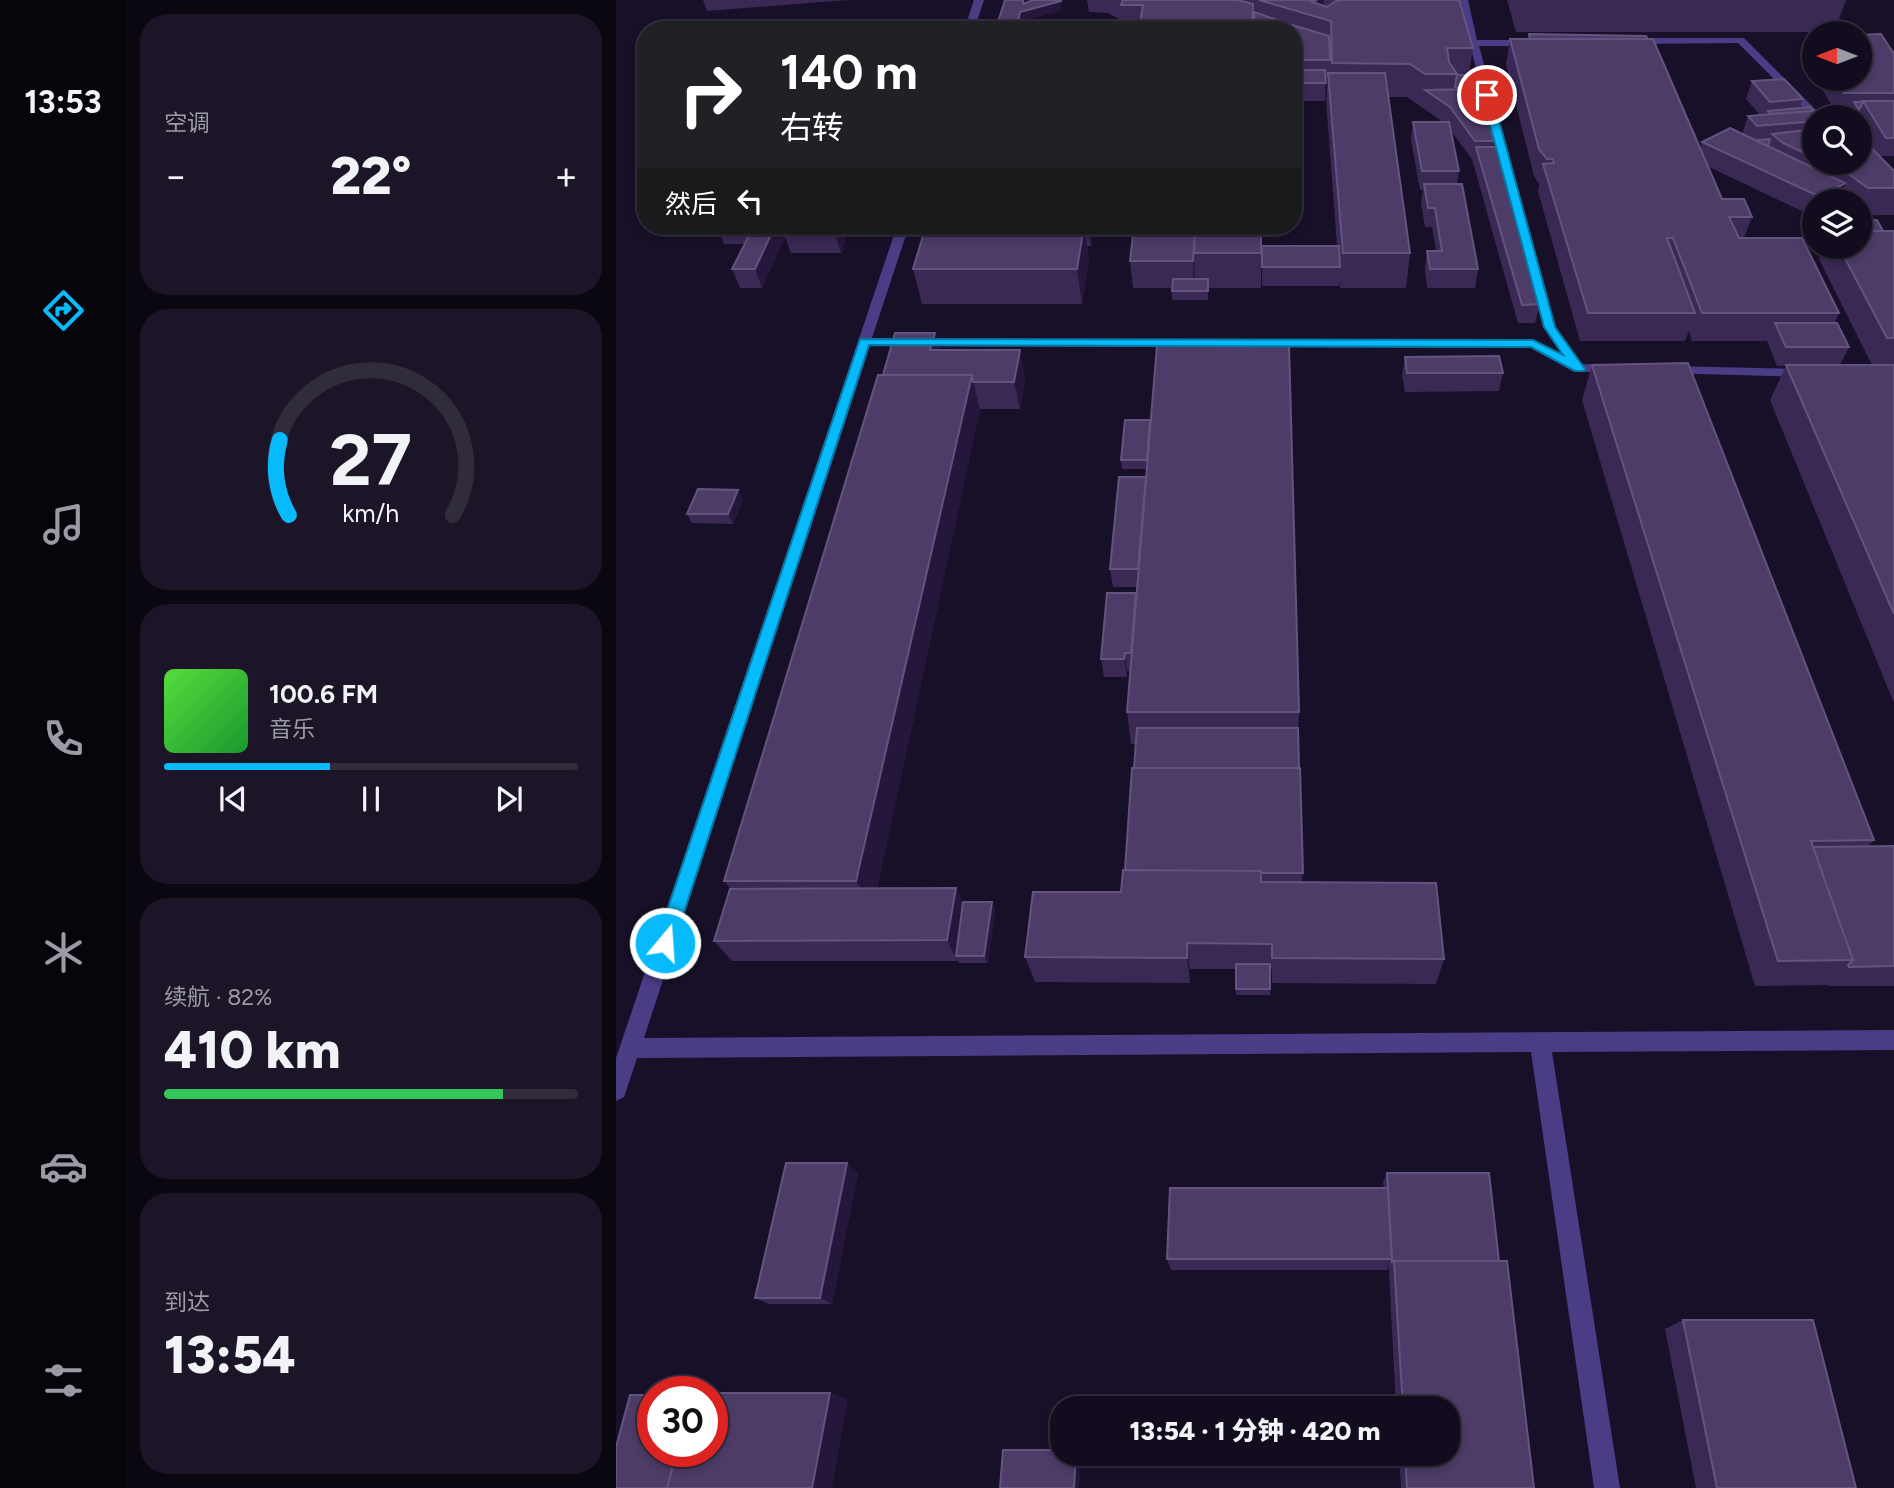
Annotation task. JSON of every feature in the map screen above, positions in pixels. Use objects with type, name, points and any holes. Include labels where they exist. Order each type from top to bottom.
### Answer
[{"type":"street","points":[[972,21],[979,0]]},
{"type":"street","points":[[1463,0],[1549,327],[1579,369]]},
{"type":"street","points":[[1620,41],[1741,40],[1806,105]]},
{"type":"street","points":[[1473,43],[1540,43]]},
{"type":"street","points":[[616,1090],[900,235]]},
{"type":"street","points":[[864,342],[1533,344],[1579,369],[1634,370]]},
{"type":"street","points":[[1661,370],[1826,373]]},
{"type":"street","points":[[630,1048],[1894,1040]]},
{"type":"street","points":[[1541,1042],[1607,1488]]},
{"type":"building","points":[[1005,0],[1023,0],[1023,4],[1033,0],[1061,1],[1020,12],[1018,21],[998,21]]},
{"type":"building","points":[[1123,0],[1237,0],[1253,4],[1252,21],[1140,21],[1143,5],[1121,5]]},
{"type":"building","points":[[1259,0],[1317,0],[1312,2],[1327,7],[1343,0],[1459,0],[1473,48],[1447,48],[1449,62],[1457,74],[1425,74],[1410,64],[1332,63],[1331,21]]},
{"type":"building","points":[[1254,12],[1280,21],[1254,21]]},
{"type":"building","points":[[1302,28],[1329,36],[1330,60],[1302,60]]},
{"type":"building","points":[[1529,34],[1646,36],[1648,39],[1530,39]]},
{"type":"building","points":[[1872,34],[1881,34],[1894,54],[1894,93],[1843,93],[1842,91],[1872,91]]},
{"type":"building","points":[[1510,39],[1653,39],[1722,199],[1744,199],[1752,217],[1729,217],[1739,238],[1802,238],[1802,259],[1812,259],[1839,313],[1702,313],[1673,238],[1667,238],[1695,313],[1588,313],[1543,164],[1554,163],[1553,159],[1547,159],[1539,149]]},
{"type":"building","points":[[1302,70],[1325,70],[1326,83],[1302,83]]},
{"type":"building","points":[[1328,73],[1385,73],[1410,253],[1343,253]]},
{"type":"building","points":[[1457,75],[1466,75],[1468,87],[1455,87]]},
{"type":"building","points":[[1784,79],[1803,99],[1770,102],[1752,81]]},
{"type":"building","points":[[1481,89],[1494,141],[1475,141],[1450,107],[1425,90]]},
{"type":"building","points":[[1863,101],[1894,101],[1894,138],[1886,138],[1872,115],[1872,105],[1865,105]]},
{"type":"building","points":[[1802,108],[1802,112],[1771,114],[1768,111]]},
{"type":"building","points":[[1802,112],[1802,122],[1757,126],[1748,116]]},
{"type":"building","points":[[1413,122],[1449,122],[1459,171],[1422,171]]},
{"type":"building","points":[[1730,128],[1802,162],[1802,175],[1828,175],[1845,183],[1834,189],[1803,189],[1702,142]]},
{"type":"building","points":[[1802,131],[1802,152],[1783,143],[1772,134]]},
{"type":"building","points":[[1770,139],[1768,146],[1758,140]]},
{"type":"building","points":[[1476,147],[1496,147],[1540,304],[1522,305]]},
{"type":"building","points":[[1872,148],[1894,171],[1894,188],[1868,188],[1850,175],[1872,175]]},
{"type":"building","points":[[1424,184],[1462,184],[1478,269],[1430,269],[1427,251],[1442,251],[1435,208],[1428,208]]},
{"type":"building","points":[[1872,220],[1877,220],[1883,231],[1872,231]]},
{"type":"building","points":[[1872,231],[1894,231],[1894,338],[1887,338],[1845,259],[1872,259]]},
{"type":"building","points":[[749,235],[771,235],[755,269],[732,269]]},
{"type":"building","points":[[923,235],[1083,235],[1077,269],[913,269]]},
{"type":"building","points":[[1133,235],[1194,235],[1193,261],[1130,261]]},
{"type":"building","points":[[1195,235],[1261,235],[1261,253],[1194,253]]},
{"type":"building","points":[[1262,246],[1339,246],[1340,267],[1262,267]]},
{"type":"building","points":[[1173,279],[1208,279],[1208,291],[1172,291]]},
{"type":"building","points":[[1775,323],[1837,323],[1849,347],[1786,347]]},
{"type":"building","points":[[895,333],[935,333],[930,350],[1020,350],[1014,382],[973,382],[972,375],[883,375]]},
{"type":"building","points":[[1157,345],[1289,345],[1299,712],[1127,712]]},
{"type":"building","points":[[1499,356],[1503,373],[1407,373],[1405,357]]},
{"type":"building","points":[[1688,363],[1874,840],[1811,841],[1853,960],[1778,961],[1592,365]]},
{"type":"building","points":[[1786,365],[1894,365],[1894,614]]},
{"type":"building","points":[[878,375],[972,375],[856,881],[724,881]]},
{"type":"building","points":[[1125,420],[1150,420],[1147,460],[1121,460]]},
{"type":"building","points":[[1119,477],[1146,477],[1138,569],[1110,569]]},
{"type":"building","points":[[698,489],[738,490],[728,514],[687,514]]},
{"type":"building","points":[[1107,593],[1136,593],[1131,653],[1125,653],[1124,659],[1101,659]]},
{"type":"building","points":[[1137,728],[1298,728],[1299,768],[1134,768]]},
{"type":"building","points":[[1132,768],[1300,768],[1303,873],[1125,870]]},
{"type":"building","points":[[1894,846],[1894,966],[1849,967],[1853,960],[1813,847]]},
{"type":"building","points":[[1123,870],[1261,871],[1261,882],[1436,883],[1444,959],[1272,958],[1272,944],[1187,943],[1187,958],[1025,957],[1033,892],[1121,892]]},
{"type":"building","points":[[956,888],[947,940],[714,941],[730,889]]},
{"type":"building","points":[[963,902],[992,902],[984,956],[956,956]]},
{"type":"building","points":[[1236,964],[1270,964],[1270,989],[1236,989]]},
{"type":"building","points":[[786,1163],[847,1163],[820,1298],[755,1298]]},
{"type":"building","points":[[1387,1173],[1489,1173],[1499,1261],[1392,1262]]},
{"type":"building","points":[[1170,1188],[1388,1188],[1392,1259],[1167,1259]]},
{"type":"building","points":[[1394,1261],[1507,1261],[1534,1488],[1407,1488],[1406,1466],[1460,1466],[1460,1396],[1402,1396]]},
{"type":"building","points":[[1683,1320],[1813,1320],[1856,1488],[1717,1488]]},
{"type":"building","points":[[728,1393],[830,1393],[812,1488],[667,1488],[673,1467],[728,1467]]},
{"type":"building","points":[[630,1395],[637,1395],[637,1467],[673,1467],[667,1488],[616,1488],[616,1447]]},
{"type":"building","points":[[1003,1450],[1050,1450],[1050,1466],[1075,1466],[1074,1488],[1000,1488]]},
{"type":"route","points":[[665,943],[864,342],[1533,344],[1579,369],[1549,327],[1487,95]]}]
